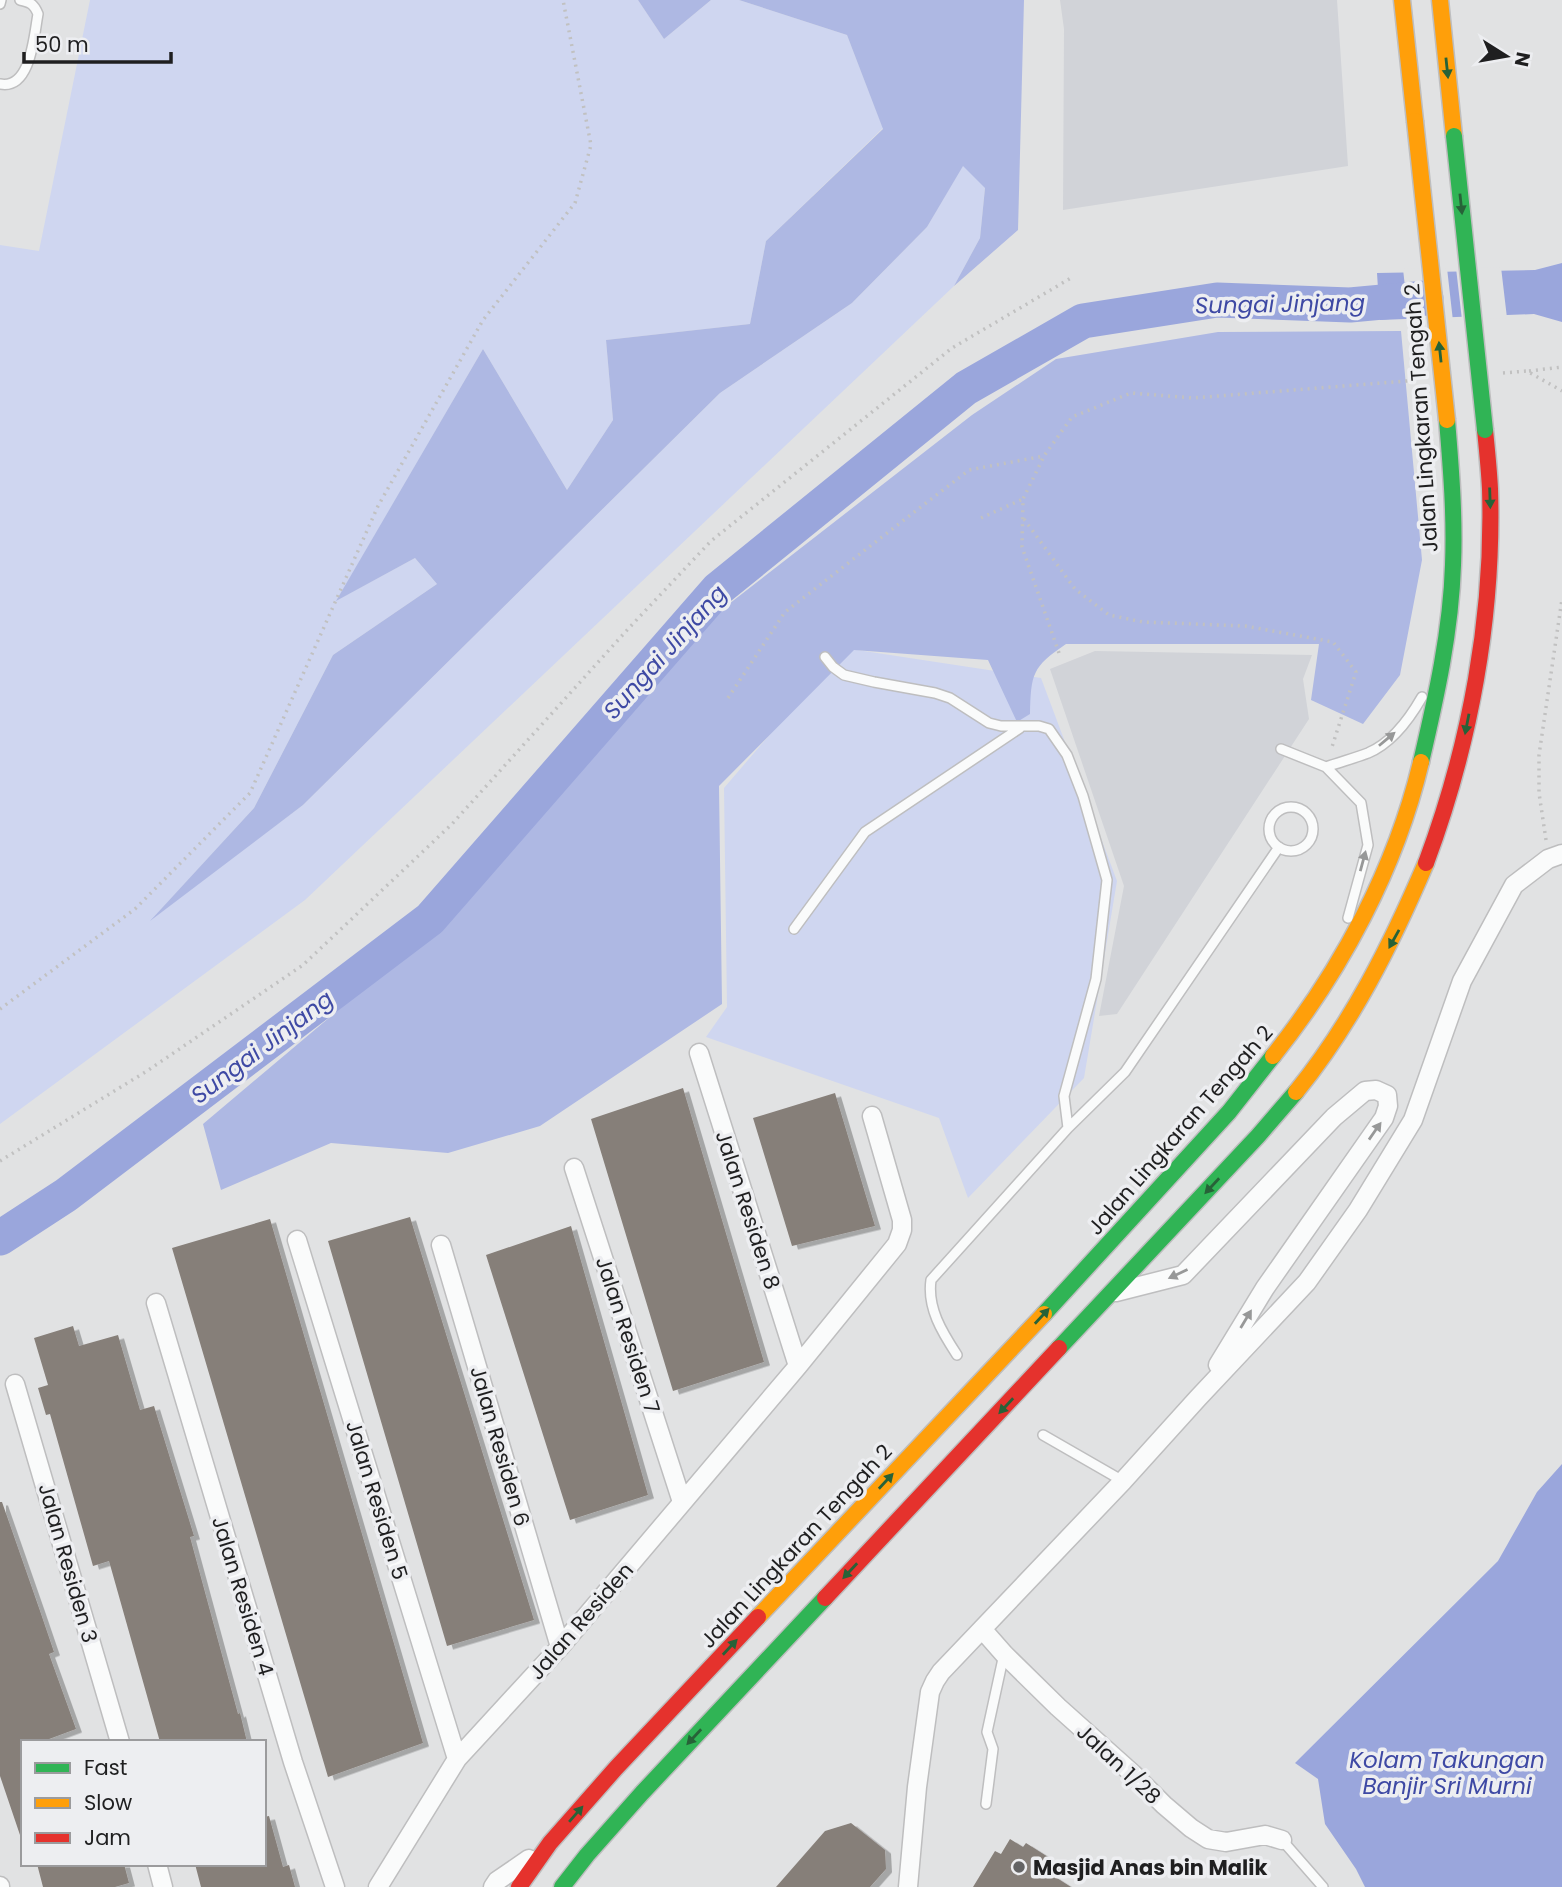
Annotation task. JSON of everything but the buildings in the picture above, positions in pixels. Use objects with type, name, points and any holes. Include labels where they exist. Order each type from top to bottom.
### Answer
[{"type":"highway","name":"Jalan Lingkaran Tengah 2","points":[[519,1887],[550,1843],[616,1768],[1087,1268],[1229,1112],[1300,1023],[1332,974],[1366,912],[1414,790],[1442,654],[1453,567],[1454,502],[1447,420],[1402,0]]},
{"type":"highway","points":[[562,1887],[642,1793],[1258,1136],[1333,1044],[1399,928],[1426,865],[1447,803],[1463,743],[1482,638],[1489,566],[1490,501],[1485,430],[1440,0]]},
{"type":"street","points":[[908,1887],[930,1692],[935,1681],[1307,1282],[1358,1210],[1413,1120],[1461,981],[1514,885],[1555,857]]},
{"type":"street","name":"Jalan Residen 8","points":[[699,1054],[798,1366]]},
{"type":"street","points":[[1112,1294],[1183,1275],[1334,1117],[1365,1091],[1376,1090],[1387,1095],[1388,1106],[1384,1118],[1265,1288],[1198,1398]]},
{"type":"street","name":"Jalan Residen","points":[[378,1887],[457,1759],[560,1647],[798,1366],[897,1244],[902,1220],[872,1116]]},
{"type":"street","name":"Jalan Residen 7","points":[[575,1168],[682,1502]]},
{"type":"street","name":"Jalan Residen 5","points":[[297,1240],[457,1759]]},
{"type":"street","name":"Jalan Residen 6","points":[[441,1245],[560,1647]]},
{"type":"street","name":"Jalan Residen 4","points":[[156,1303],[293,1762],[335,1887]]},
{"type":"street","name":"Jalan Residen 3","points":[[15,1384],[119,1740]]},
{"type":"street","name":"Jalan 1/28","points":[[982,1629],[1058,1707],[1191,1828],[1208,1839],[1226,1842],[1265,1835],[1282,1840]]},
{"type":"street","points":[[493,1887],[497,1881],[550,1843]]},
{"type":"street","points":[[158,1866],[163,1887]]},
{"type":"lane","points":[[0,84],[7,85],[26,71],[38,14],[30,2],[20,0]]},
{"type":"lane","points":[[1326,767],[1371,752],[1390,738],[1411,716],[1442,654]]},
{"type":"lane","points":[[825,657],[844,675],[935,693],[950,698],[989,723],[1049,729],[1067,755],[1083,796],[1107,880],[1096,979],[1064,1096],[1068,1128]]},
{"type":"lane","points":[[794,929],[865,832],[1021,727]]},
{"type":"lane","points":[[1282,749],[1326,767],[1362,803],[1368,845],[1346,922]]},
{"type":"lane","points":[[1287,807],[1301,809],[1311,819],[1310,841],[1292,851],[1279,847],[1270,835],[1270,821],[1274,814],[1287,807]]},
{"type":"lane","points":[[957,1355],[938,1322],[929,1293],[931,1280],[1068,1128],[1125,1072],[1279,847]]},
{"type":"lane","points":[[1332,974],[1343,935]]},
{"type":"lane","points":[[1043,1435],[1124,1481]]},
{"type":"lane","points":[[986,1804],[993,1749],[988,1732],[1004,1654]]},
{"type":"lane","points":[[1282,1840],[1323,1887]]},
{"type":"path","points":[[0,1009],[135,909],[250,793],[378,506],[483,320],[575,203],[591,145],[563,0]]},
{"type":"path","points":[[0,1161],[147,1071],[303,965],[452,824],[710,541],[952,348],[1071,278]]},
{"type":"path","points":[[1499,373],[1562,367]]},
{"type":"path","points":[[1527,371],[1562,391]]},
{"type":"path","points":[[1059,653],[1022,547],[1023,499],[1045,456],[1072,417],[1130,393],[1193,398],[1430,379]]},
{"type":"path","points":[[728,698],[785,612],[969,470],[1045,456]]},
{"type":"path","points":[[981,518],[1023,499]]},
{"type":"path","points":[[1023,517],[1075,589],[1109,615],[1143,622],[1245,626],[1333,642],[1356,672],[1326,767]]},
{"type":"path","points":[[1555,857],[1539,793],[1539,755],[1562,599]]},
{"type":"shaded area","points":[[90,0],[638,0],[664,39],[711,0],[739,0],[847,35],[883,128],[766,241],[750,324],[606,340],[613,420],[567,490],[483,349],[337,600],[415,558],[437,584],[333,655],[254,808],[154,917],[303,805],[720,393],[852,303],[927,227],[963,165],[985,187],[980,238],[954,286],[305,900],[0,1124],[0,245],[39,251]]},
{"type":"shaded area","points":[[638,0],[711,0],[664,39]]},
{"type":"shaded area","points":[[739,0],[1024,0],[1018,230],[954,286],[980,238],[985,188],[963,166],[927,227],[852,303],[720,393],[303,805],[150,921],[254,808],[333,655],[437,584],[415,558],[336,601],[483,349],[567,490],[613,420],[606,340],[750,324],[766,241],[883,129],[847,35]]},
{"type":"shaded area","points":[[1060,0],[1337,0],[1348,166],[1063,210],[1064,29]]},
{"type":"shaded area","points":[[1401,331],[1422,560],[1400,675],[1363,724],[1311,700],[1319,644],[1066,644],[1040,666],[1031,689],[1030,714],[1017,722],[988,660],[854,650],[719,786],[722,1004],[540,1126],[448,1153],[331,1143],[221,1190],[203,1124],[419,942],[608,732],[680,642],[972,415],[1056,359],[1218,332]]},
{"type":"shaded area","points":[[844,648],[1041,678],[1117,881],[1084,1078],[968,1198],[939,1118],[706,1037],[727,1007],[724,788]]},
{"type":"shaded area","points":[[1095,651],[1312,655],[1303,679],[1309,719],[1117,1014],[1099,1016],[1124,886],[1050,669]]},
{"type":"water","points":[[1562,263],[1562,322],[1534,314],[1380,320],[1377,273],[1535,270]]},
{"type":"water","name":"Kolam Takungan Banjir Sri Murni","points":[[1562,1464],[1562,1887],[1365,1887],[1325,1824],[1318,1779],[1295,1763],[1498,1561],[1537,1492]]},
{"type":"pier","points":[[1501,267],[1507,318],[1462,320],[1456,268]]},
{"type":"pier","points":[[1447,268],[1453,321],[1409,323],[1403,269]]},
{"type":"waterway","name":"Sungai Jinjang","points":[[0,1238],[66,1195],[430,919],[718,589],[966,388],[1083,321],[1217,300],[1350,305],[1426,298]]},
{"type":"traffic: fast","points":[[1454,136],[1485,430]]},
{"type":"traffic: fast","points":[[1421,762],[1442,664],[1452,590],[1453,511],[1447,420]]},
{"type":"traffic: fast","points":[[1044,1314],[1229,1112],[1273,1056]]},
{"type":"traffic: fast","points":[[1059,1348],[1296,1092]]},
{"type":"traffic: fast","points":[[562,1887],[642,1793],[825,1598]]},
{"type":"traffic: slow","points":[[1402,0],[1415,121]]},
{"type":"traffic: slow","points":[[1440,0],[1454,136]]},
{"type":"traffic: slow","points":[[1415,121],[1447,420]]},
{"type":"traffic: slow","points":[[1273,1056],[1321,989],[1363,917],[1397,841],[1421,762]]},
{"type":"traffic: slow","points":[[1296,1092],[1353,1011],[1399,924],[1426,863]]},
{"type":"traffic: slow","points":[[758,1617],[1044,1314]]},
{"type":"traffic: jam","points":[[1426,863],[1442,818],[1467,726],[1483,632],[1490,537],[1490,489],[1485,430]]},
{"type":"traffic: jam","points":[[825,1598],[1059,1348]]},
{"type":"traffic: jam","points":[[519,1887],[550,1843],[616,1768],[758,1617]]},
{"type":"place","name":"Masjid Anas bin Malik","points":[[1019,1867]]}]
